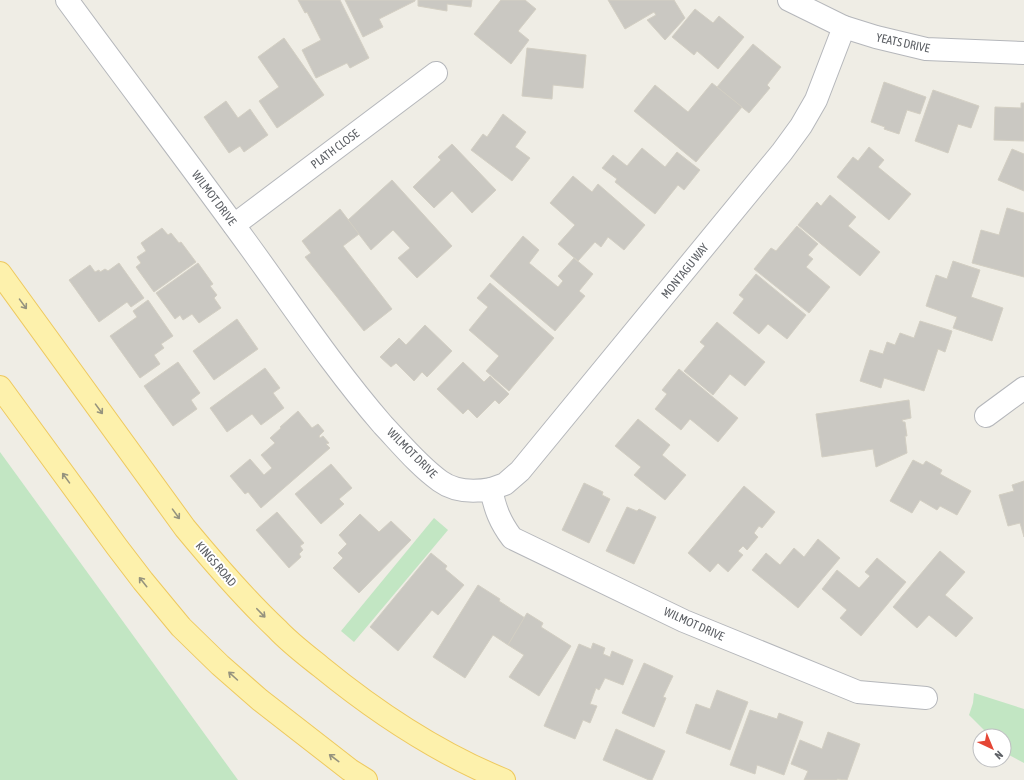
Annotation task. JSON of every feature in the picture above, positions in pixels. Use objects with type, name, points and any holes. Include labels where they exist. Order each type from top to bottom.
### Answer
[{"type":"main road","name":"KINGS ROAD","points":[[0,272],[186,528],[217,567],[277,630],[341,683],[381,712],[461,760],[504,780]]},
{"type":"main road","points":[[0,387],[116,547],[181,627],[260,700],[344,765],[366,780]]},
{"type":"street","name":"WILMOT DRIVE","points":[[67,0],[234,225],[345,378],[401,445],[441,482],[464,491],[491,489],[495,508],[504,527],[512,538],[677,618],[858,692],[926,698]]},
{"type":"street","name":"YEATS DRIVE","points":[[789,0],[844,27],[876,37],[926,49],[1024,53]]},
{"type":"street","name":"MONTAGU WAY","points":[[491,489],[505,484],[520,471],[782,152],[801,126],[816,100],[844,27]]},
{"type":"street","name":"PLATH CLOSE","points":[[234,225],[436,73]]},
{"type":"street","points":[[986,416],[1024,388]]},
{"type":"green space","points":[[0,452],[238,780],[0,780]]},
{"type":"green space","points":[[434,518],[448,530],[354,642],[341,631]]},
{"type":"green space","points":[[974,693],[1024,709],[1024,763],[1012,757],[1012,728],[982,728],[969,715],[973,703]]},
{"type":"building","points":[[298,0],[340,0],[369,58],[350,68],[347,63],[316,78],[302,50],[321,40],[307,12],[305,13]]},
{"type":"building","points":[[345,0],[415,1],[379,19],[383,27],[363,37]]},
{"type":"building","points":[[418,0],[472,0],[471,7],[447,4],[447,11],[418,6]]},
{"type":"building","points":[[501,0],[525,0],[536,9],[518,31],[529,40],[511,64],[474,34]]},
{"type":"building","points":[[608,0],[674,0],[685,18],[665,40],[647,20],[656,15],[654,12],[625,29]]},
{"type":"building","points":[[695,9],[713,23],[719,16],[744,37],[718,69],[697,51],[694,55],[672,37]]},
{"type":"building","points":[[284,38],[324,95],[277,128],[259,101],[279,87],[258,57]]},
{"type":"building","points":[[753,44],[781,67],[767,85],[770,88],[749,113],[717,87]]},
{"type":"building","points":[[527,48],[586,55],[583,88],[553,85],[552,99],[522,96]]},
{"type":"building","points":[[884,82],[926,97],[920,114],[907,110],[899,134],[884,129],[885,127],[871,122]]},
{"type":"building","points":[[712,83],[742,107],[696,162],[634,111],[655,85],[688,112]]},
{"type":"building","points":[[933,90],[979,106],[971,128],[958,124],[948,153],[915,141]]},
{"type":"building","points":[[226,101],[238,118],[250,109],[268,135],[244,152],[240,146],[229,153],[204,117]]},
{"type":"building","points":[[1021,103],[1024,103],[1024,141],[994,140],[995,107],[1021,108]]},
{"type":"building","points":[[503,114],[526,132],[515,147],[530,158],[512,181],[471,150],[483,134],[487,137]]},
{"type":"building","points":[[452,144],[496,190],[472,213],[452,191],[434,208],[413,187],[441,160],[438,157]]},
{"type":"building","points":[[869,147],[884,160],[878,167],[911,194],[889,220],[837,177],[853,157],[858,161]]},
{"type":"building","points":[[642,148],[665,167],[677,152],[700,170],[684,190],[678,185],[655,214],[615,182],[617,179],[602,168],[613,155],[627,166]]},
{"type":"building","points":[[1012,149],[1024,154],[1024,191],[998,180]]},
{"type":"building","points":[[573,176],[592,192],[598,184],[645,225],[624,250],[608,237],[601,247],[595,242],[578,261],[558,244],[575,225],[550,203]]},
{"type":"building","points":[[392,180],[452,246],[417,278],[398,258],[410,248],[393,230],[371,250],[348,220]]},
{"type":"building","points":[[830,195],[856,217],[848,226],[880,252],[860,276],[798,225],[817,202],[821,206]]},
{"type":"building","points":[[1007,208],[1024,213],[1024,277],[972,263],[981,230],[999,235]]},
{"type":"building","points":[[340,209],[359,234],[343,246],[392,309],[364,331],[305,257],[311,253],[302,241]]},
{"type":"building","points":[[797,226],[818,244],[808,255],[813,259],[806,267],[830,287],[809,313],[754,269],[771,248],[776,251]]},
{"type":"building","points":[[162,228],[168,235],[171,233],[179,243],[181,242],[196,262],[154,292],[136,267],[141,263],[137,257],[146,251],[141,243]]},
{"type":"building","points":[[523,236],[539,250],[529,263],[558,287],[563,281],[558,276],[574,258],[593,274],[579,291],[585,296],[555,331],[490,276]]},
{"type":"building","points":[[953,261],[980,270],[971,297],[1003,308],[992,341],[953,328],[957,317],[926,306],[936,275],[947,279]]},
{"type":"building","points":[[119,263],[144,298],[131,307],[127,302],[99,322],[69,280],[90,265],[95,272],[99,270],[100,272],[105,269],[108,271]]},
{"type":"building","points":[[198,263],[213,284],[210,286],[217,295],[214,298],[221,308],[199,323],[192,314],[183,320],[180,315],[175,319],[156,293]]},
{"type":"building","points":[[756,274],[806,315],[787,339],[768,324],[759,334],[733,313],[744,299],[739,295]]},
{"type":"building","points":[[490,283],[554,338],[509,391],[486,371],[499,356],[469,330],[488,307],[477,298]]},
{"type":"building","points":[[148,300],[173,336],[161,344],[164,348],[154,355],[160,364],[140,378],[110,336],[137,317],[133,311]]},
{"type":"building","points":[[237,319],[258,349],[214,380],[193,351]]},
{"type":"building","points":[[920,321],[952,331],[945,352],[938,349],[924,391],[884,378],[881,388],[860,381],[870,350],[883,354],[887,342],[895,345],[900,333],[914,338]]},
{"type":"building","points":[[717,322],[765,362],[745,386],[730,374],[713,395],[684,371],[705,346],[700,342]]},
{"type":"building","points":[[425,325],[452,351],[427,377],[422,372],[414,381],[396,363],[391,367],[380,357],[399,338],[406,345]]},
{"type":"building","points":[[178,362],[200,393],[191,400],[197,409],[173,426],[144,386]]},
{"type":"building","points":[[463,362],[484,382],[490,376],[509,394],[499,404],[495,400],[477,418],[468,409],[463,414],[437,389]]},
{"type":"building","points":[[265,368],[280,388],[273,393],[284,408],[261,425],[252,414],[227,432],[210,408]]},
{"type":"building","points":[[679,369],[738,418],[718,442],[690,419],[681,430],[655,409],[667,394],[662,390]]},
{"type":"building","points":[[909,400],[911,418],[902,420],[905,422],[907,453],[876,467],[873,449],[822,457],[816,414]]},
{"type":"building","points":[[298,411],[312,428],[318,424],[324,431],[319,436],[320,438],[323,436],[329,443],[326,444],[330,448],[261,508],[248,492],[245,494],[230,476],[250,459],[264,475],[272,468],[261,455],[275,443],[270,438]]},
{"type":"building","points":[[638,419],[670,445],[662,455],[686,475],[665,500],[634,475],[641,467],[615,446]]},
{"type":"building","points":[[913,460],[923,465],[926,461],[942,470],[940,474],[971,491],[957,515],[940,506],[937,510],[920,500],[912,513],[890,501]]},
{"type":"building","points":[[331,464],[352,488],[339,499],[344,504],[321,524],[295,494]]},
{"type":"building","points":[[1024,481],[1024,537],[1020,523],[1008,526],[999,495],[1014,491],[1012,485]]},
{"type":"building","points":[[584,483],[603,492],[602,495],[610,499],[589,543],[562,530]]},
{"type":"building","points":[[744,486],[775,512],[762,528],[759,526],[754,533],[758,537],[747,550],[743,546],[738,551],[743,555],[728,572],[718,563],[710,572],[688,553]]},
{"type":"building","points":[[627,507],[637,511],[639,509],[656,517],[634,564],[606,551]]},
{"type":"building","points":[[277,512],[304,543],[300,546],[303,550],[299,554],[301,557],[289,568],[256,530]]},
{"type":"building","points":[[360,514],[379,532],[391,521],[411,540],[359,593],[333,568],[343,558],[338,553],[347,544],[339,535]]},
{"type":"building","points":[[818,539],[840,558],[798,608],[752,570],[766,553],[780,565],[794,548],[804,557]]},
{"type":"building","points":[[940,551],[965,572],[945,595],[973,618],[956,637],[929,615],[917,628],[893,607]]},
{"type":"building","points":[[431,553],[447,566],[445,569],[464,585],[438,615],[432,610],[398,651],[370,627]]},
{"type":"building","points":[[877,558],[906,582],[861,636],[840,618],[847,610],[822,589],[837,570],[859,588],[870,576],[865,572]]},
{"type":"building","points":[[478,585],[525,618],[508,645],[493,635],[465,678],[433,657]]},
{"type":"building","points":[[527,613],[543,623],[541,627],[571,646],[539,696],[509,677],[524,655],[508,645]]},
{"type":"building","points":[[593,643],[605,648],[603,654],[610,657],[612,651],[633,660],[623,685],[605,678],[599,690],[596,688],[590,704],[597,706],[590,723],[583,720],[575,739],[544,726],[579,644],[591,649]]},
{"type":"building","points":[[644,663],[673,676],[663,697],[666,698],[654,727],[622,713]]},
{"type":"building","points":[[717,690],[748,702],[730,750],[686,733],[696,704],[710,709]]},
{"type":"building","points":[[750,710],[777,719],[779,713],[803,722],[784,775],[757,765],[755,774],[730,765]]},
{"type":"building","points":[[616,729],[665,751],[652,780],[603,760]]},
{"type":"building","points":[[828,732],[860,744],[847,780],[804,780],[808,771],[791,764],[800,740],[822,749]]}]
